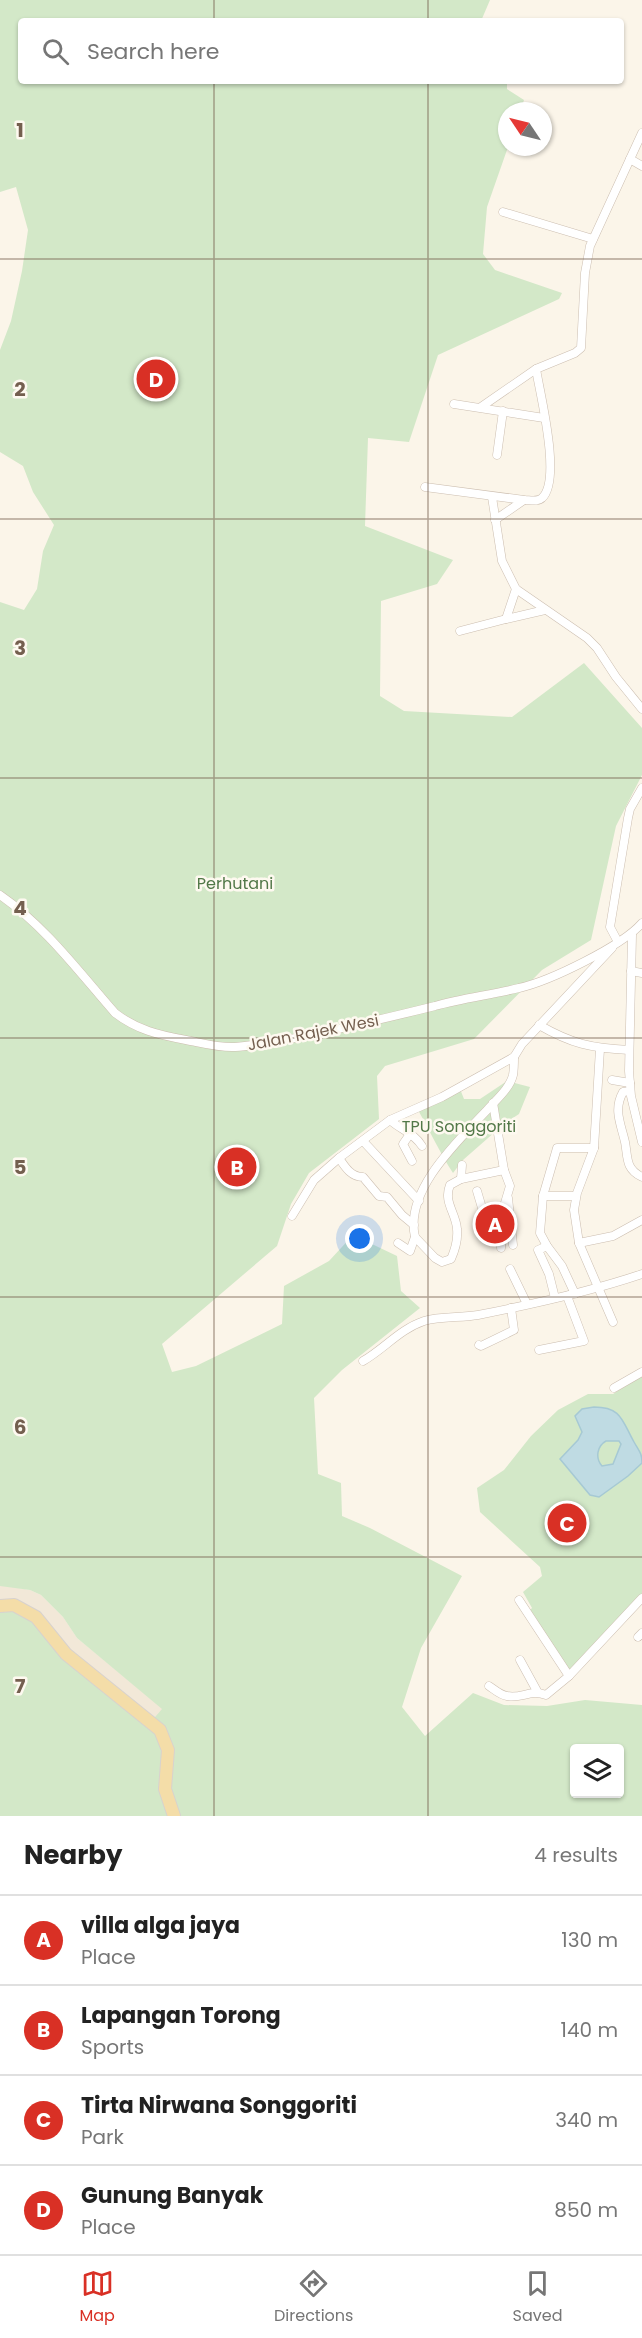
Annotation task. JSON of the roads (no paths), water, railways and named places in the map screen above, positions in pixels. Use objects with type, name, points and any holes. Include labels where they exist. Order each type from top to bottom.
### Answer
[{"type":"main road","points":[[0,1605],[14,1605],[36,1617],[66,1654],[160,1730],[168,1750],[165,1790],[174,1816]]},
{"type":"street","points":[[481,407],[536,369],[575,353],[580,348],[585,273],[593,239],[642,133]]},
{"type":"street","points":[[630,159],[642,166]]},
{"type":"street","points":[[503,212],[593,239]]},
{"type":"street","points":[[425,487],[492,497],[540,500],[546,492],[551,455],[536,369]]},
{"type":"street","points":[[454,404],[544,418]]},
{"type":"street","points":[[496,455],[502,411]]},
{"type":"street","points":[[492,497],[502,561],[516,589],[587,638],[642,709]]},
{"type":"street","points":[[495,520],[524,500]]},
{"type":"street","points":[[506,619],[516,589]]},
{"type":"street","points":[[460,631],[545,610]]},
{"type":"street","points":[[398,1243],[410,1251],[415,1237],[415,1209],[429,1176],[436,1164],[493,1103],[513,1075],[514,1057],[522,1044],[617,943],[610,927],[630,809],[642,788]]},
{"type":"street","name":"Jalan Rajek Wesi","points":[[0,895],[18,907],[41,929],[115,1012],[127,1022],[159,1036],[216,1046],[234,1047],[291,1040],[365,1024],[455,1000],[522,987],[567,969],[632,935]]},
{"type":"street","points":[[642,923],[632,935],[629,1050],[630,1087],[642,1142]]},
{"type":"street","points":[[631,971],[642,974]]},
{"type":"street","points":[[539,1025],[571,1042],[600,1048],[629,1050]]},
{"type":"street","points":[[600,1048],[594,1148],[576,1196],[574,1210],[579,1243],[613,1322]]},
{"type":"street","points":[[292,1216],[314,1180],[390,1120],[442,1097],[514,1057]]},
{"type":"street","points":[[612,1080],[630,1087]]},
{"type":"street","points":[[630,1087],[623,1092],[618,1104],[620,1128],[626,1145],[626,1160],[632,1171],[642,1178]]},
{"type":"street","points":[[493,1103],[504,1170],[510,1186],[501,1221],[501,1248]]},
{"type":"street","points":[[390,1120],[415,1135],[422,1146]]},
{"type":"street","points":[[410,1134],[403,1144],[412,1161]]},
{"type":"street","points":[[363,1141],[419,1201]]},
{"type":"street","points":[[539,1350],[584,1341],[562,1266],[540,1233],[543,1196],[557,1148],[594,1148]]},
{"type":"street","points":[[339,1158],[351,1173],[365,1178],[379,1196],[387,1197],[414,1225]]},
{"type":"street","points":[[461,1179],[462,1165]]},
{"type":"street","points":[[415,1237],[439,1260],[447,1262],[451,1258],[457,1229],[447,1200],[450,1185],[461,1179],[504,1170]]},
{"type":"street","points":[[477,1191],[485,1218],[501,1221]]},
{"type":"street","points":[[508,1194],[513,1245]]},
{"type":"street","points":[[543,1196],[576,1196]]},
{"type":"street","points":[[579,1243],[613,1236],[642,1220]]},
{"type":"street","points":[[547,1246],[538,1250],[549,1274],[555,1298]]},
{"type":"street","points":[[510,1269],[527,1304]]},
{"type":"street","points":[[363,1361],[377,1353],[393,1339],[425,1321],[462,1318],[511,1308],[600,1288],[642,1274]]},
{"type":"street","points":[[479,1344],[483,1346],[489,1344],[514,1330],[511,1308]]},
{"type":"street","points":[[614,1389],[642,1372]]},
{"type":"street","points":[[520,1660],[537,1691],[546,1695],[569,1676],[642,1598]]},
{"type":"street","points":[[519,1600],[569,1676]]},
{"type":"street","points":[[489,1686],[507,1696],[516,1697],[537,1691]]},
{"type":"water","points":[[603,1408],[616,1413],[641,1457],[642,1463],[599,1497],[590,1495],[560,1459],[578,1440],[582,1432],[575,1416],[582,1409]],"holes":[[[606,1441],[619,1441],[621,1444],[613,1464],[602,1466],[598,1456],[601,1446]]]},
{"type":"place","name":"Gunung Banyak","points":[[156,379]]},
{"type":"place","name":"Lapangan Torong","points":[[237,1167]]},
{"type":"place","name":"villa alga jaya","points":[[495,1224]]},
{"type":"place","name":"Tirta Nirwana Songgoriti","points":[[567,1523]]},
{"type":"park label","name":"Perhutani","points":[[235,883]]},
{"type":"park label","name":"TPU Songgoriti","points":[[459,1126]]}]
